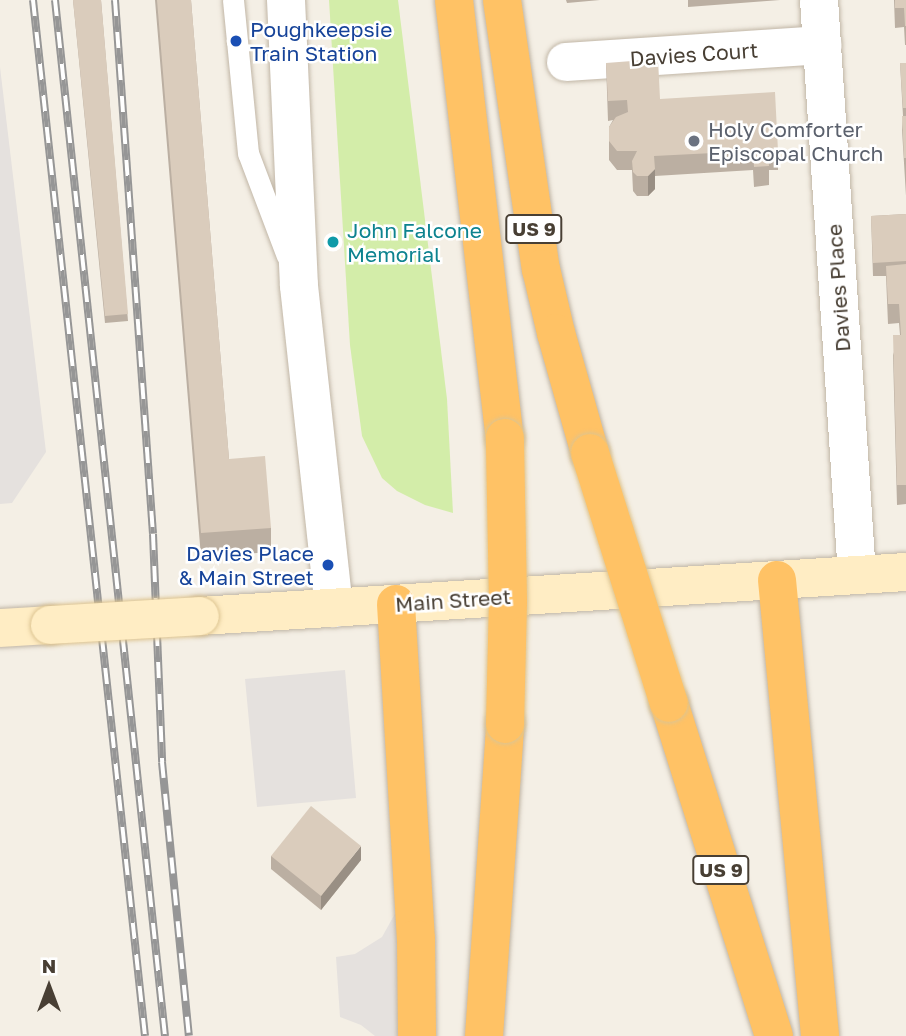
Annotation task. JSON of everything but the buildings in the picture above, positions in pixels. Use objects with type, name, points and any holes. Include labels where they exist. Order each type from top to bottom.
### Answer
[{"type":"highway","name":"US 9","points":[[454,0],[505,438],[508,601],[505,724],[484,1036]]},
{"type":"highway","name":"US 9","points":[[502,0],[541,269],[556,333],[590,453],[774,1036]]},
{"type":"highway","points":[[777,580],[820,1036]]},
{"type":"highway","points":[[396,604],[416,939],[417,1036]]},
{"type":"street","points":[[286,0],[296,170],[299,286],[334,608]]},
{"type":"street","name":"Davies Place","points":[[819,0],[858,575]]},
{"type":"street","name":"Davies Court","points":[[566,62],[822,45]]},
{"type":"street","name":"Main Street","points":[[0,628],[906,572]]},
{"type":"lane","points":[[233,0],[248,153],[299,286]]},
{"type":"green space","points":[[329,0],[398,0],[447,399],[453,513],[425,505],[397,491],[382,478],[362,436],[350,345]]},
{"type":"shaded area","points":[[0,67],[46,452],[12,503],[0,504]]},
{"type":"shaded area","points":[[345,670],[356,798],[257,807],[245,679]]},
{"type":"shaded area","points":[[402,901],[417,1036],[375,1036],[361,1025],[340,1017],[336,957],[355,954],[382,937]]},
{"type":"railway","points":[[33,0],[145,1036]]},
{"type":"railway","points":[[55,0],[165,1036]]},
{"type":"railway","points":[[115,0],[153,534],[162,762],[189,1036]]},
{"type":"place","name":"Poughkeepsie Train Station","points":[[236,41]]},
{"type":"place","name":"Holy Comforter Episcopal Church","points":[[694,141]]},
{"type":"place","name":"John Falcone Memorial","points":[[333,242]]},
{"type":"place","name":"Davies Place & Main Street","points":[[328,565]]}]
